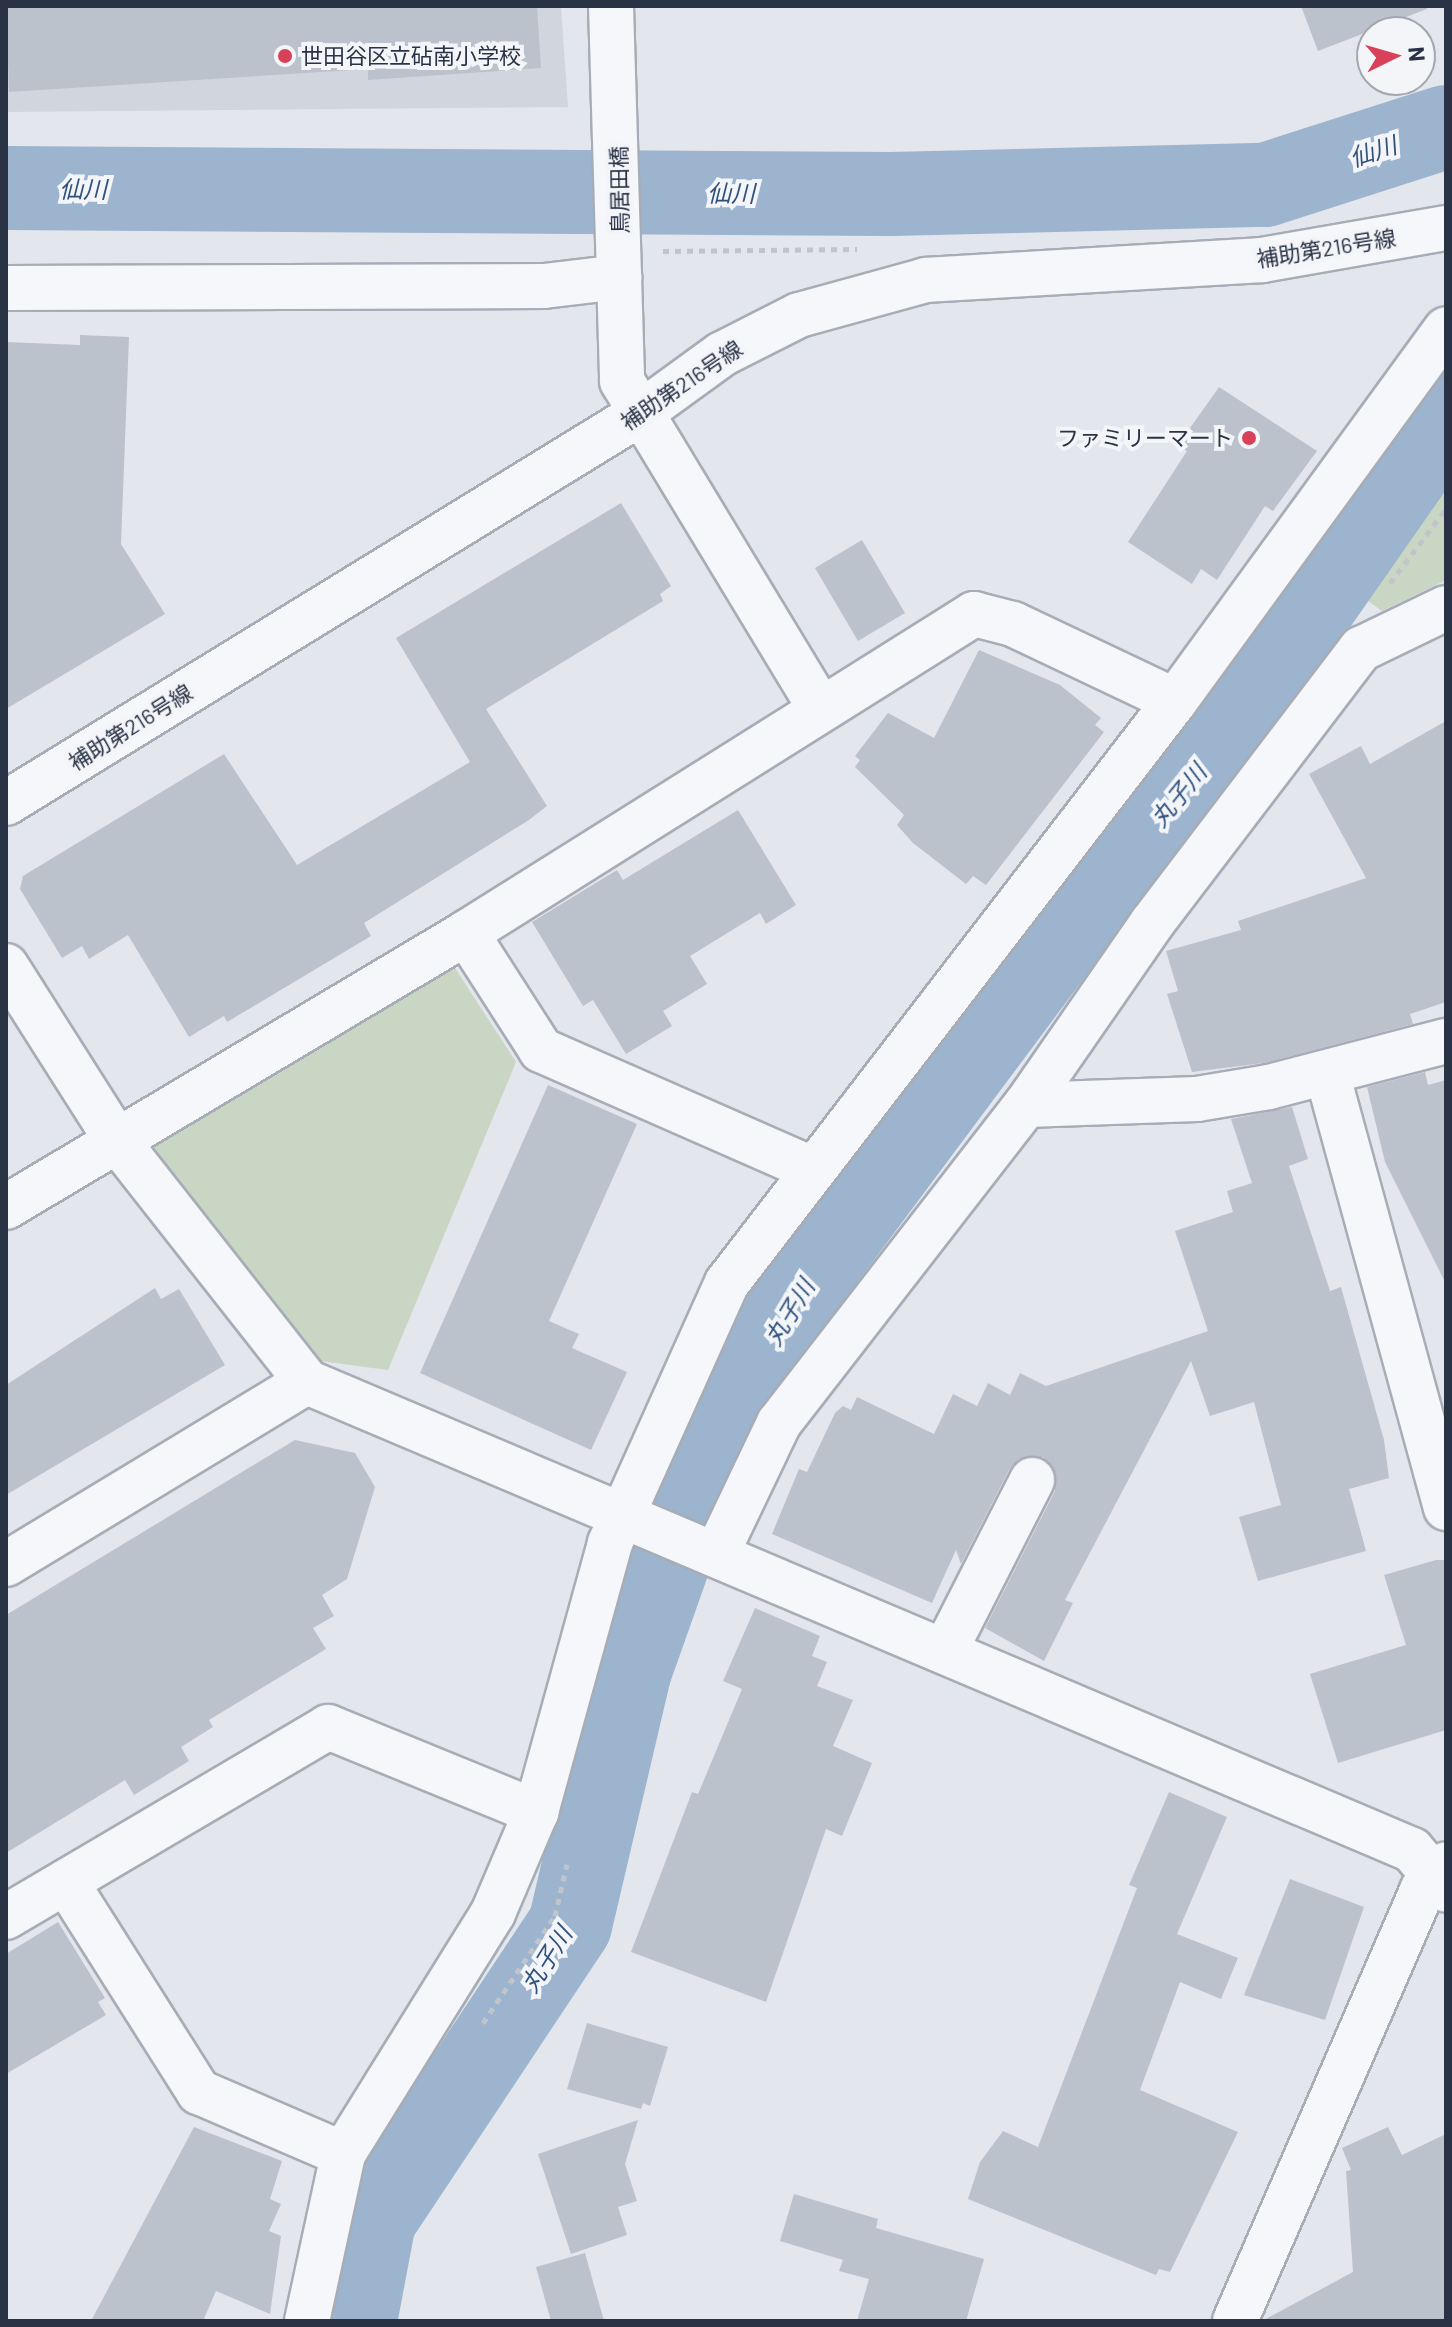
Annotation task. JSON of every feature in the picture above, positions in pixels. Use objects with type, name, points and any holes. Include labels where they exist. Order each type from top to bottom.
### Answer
[{"type":"street","name":"鳥居田橋","points":[[611,6],[618,129],[622,381],[638,415],[821,709]]},
{"type":"street","name":"補助第216号線","points":[[6,803],[638,415],[722,354],[799,315],[885,287],[1262,260],[1446,228]]},
{"type":"street","points":[[6,288],[544,286],[620,264]]},
{"type":"street","points":[[307,2321],[343,2154],[493,1913],[536,1812],[622,1515],[727,1283],[1175,701],[1446,329]]},
{"type":"street","points":[[716,1555],[779,1423],[1026,1105],[1152,923],[1361,649],[1446,608]]},
{"type":"street","points":[[6,1207],[115,1138],[466,933],[974,614],[1013,624],[1175,701]]},
{"type":"street","points":[[466,933],[541,1050],[812,1169]]},
{"type":"street","points":[[6,966],[115,1138],[307,1382],[1412,1850],[1443,1875],[1422,1890],[1235,2321]]},
{"type":"street","points":[[1026,1105],[1197,1099],[1327,1073],[1446,1041]]},
{"type":"street","points":[[1327,1073],[1446,1508]]},
{"type":"street","points":[[6,1564],[307,1382]]},
{"type":"street","points":[[945,1651],[1032,1480]]},
{"type":"street","points":[[6,1917],[328,1727],[536,1812]]},
{"type":"street","points":[[66,1882],[199,2092],[343,2154]]},
{"type":"path","points":[[620,264],[864,249]]},
{"type":"shaded area","name":"世田谷区立砧南小学校","points":[[6,6],[561,6],[568,107],[6,112]]},
{"type":"green space","points":[[1446,477],[1446,580],[1382,611],[1349,587]]},
{"type":"green space","points":[[453,965],[516,1062],[388,1370],[320,1361],[150,1149]]},
{"type":"building","name":"世田谷区立砧南小学校","points":[[6,6],[537,6],[541,68],[368,80],[368,69],[9,92]]},
{"type":"building","points":[[1301,6],[1427,6],[1427,9],[1409,16],[1356,16],[1356,36],[1318,51]]},
{"type":"building","points":[[80,335],[129,337],[121,544],[165,614],[6,709],[6,342],[80,345]]},
{"type":"building","points":[[1219,387],[1317,451],[1273,511],[1265,506],[1217,580],[1201,569],[1192,584],[1128,542],[1187,451],[1178,445]]},
{"type":"building","points":[[621,503],[671,586],[660,594],[663,601],[486,709],[547,806],[364,923],[371,936],[227,1022],[224,1016],[189,1037],[128,935],[89,959],[82,946],[62,958],[20,889],[23,876],[224,754],[297,865],[470,762],[396,638]]},
{"type":"building","points":[[862,540],[905,613],[858,641],[815,568]]},
{"type":"building","points":[[979,650],[1060,685],[1101,718],[1095,725],[1104,732],[986,885],[973,876],[966,884],[913,843],[897,825],[904,815],[855,767],[860,760],[855,756],[888,713],[934,738]]},
{"type":"building","points":[[1446,721],[1446,1002],[1410,1014],[1413,1024],[1264,1063],[1192,1072],[1167,994],[1178,991],[1166,951],[1241,930],[1238,921],[1366,878],[1309,774],[1361,746],[1370,764]]},
{"type":"building","points":[[738,810],[796,905],[766,924],[760,913],[690,956],[707,984],[663,1011],[672,1026],[626,1054],[593,1000],[583,1006],[532,922],[617,870],[623,880]]},
{"type":"building","points":[[1425,1072],[1428,1085],[1446,1080],[1446,1284],[1385,1162],[1367,1087]]},
{"type":"building","points":[[548,1085],[637,1124],[549,1321],[579,1334],[572,1348],[627,1372],[591,1450],[420,1373]]},
{"type":"building","points":[[1292,1107],[1308,1159],[1289,1166],[1330,1291],[1341,1287],[1384,1440],[1389,1478],[1349,1489],[1366,1551],[1258,1581],[1239,1517],[1281,1505],[1254,1402],[1210,1416],[1191,1361],[1065,1600],[1073,1603],[1044,1661],[985,1628],[1055,1491],[1053,1467],[1043,1457],[1019,1459],[1010,1468],[961,1564],[956,1550],[932,1603],[772,1534],[799,1469],[807,1472],[835,1413],[843,1406],[851,1410],[857,1397],[934,1434],[953,1394],[977,1406],[988,1383],[1010,1395],[1020,1373],[1046,1386],[1208,1331],[1175,1231],[1233,1212],[1227,1191],[1252,1183],[1231,1119]]},
{"type":"building","points":[[155,1288],[161,1299],[179,1289],[225,1365],[6,1495],[6,1385]]},
{"type":"building","points":[[295,1440],[355,1453],[375,1487],[347,1579],[322,1595],[334,1616],[313,1628],[326,1649],[209,1720],[213,1727],[181,1747],[189,1761],[134,1795],[125,1780],[6,1853],[6,1615]]},
{"type":"building","points":[[1446,1560],[1446,1730],[1338,1763],[1310,1674],[1406,1645],[1384,1575]]},
{"type":"building","points":[[755,1608],[820,1636],[812,1656],[827,1662],[817,1686],[853,1700],[833,1746],[872,1763],[842,1836],[826,1829],[766,2002],[631,1952],[692,1792],[698,1794],[742,1689],[723,1681]]},
{"type":"building","points":[[1169,1792],[1227,1817],[1177,1934],[1238,1958],[1221,1999],[1180,1982],[1140,2090],[1238,2132],[1170,2272],[1159,2269],[1156,2275],[968,2199],[980,2162],[1003,2131],[1038,2147],[1137,1888],[1129,1885]]},
{"type":"building","points":[[1290,1879],[1364,1907],[1325,2020],[1244,1995]]},
{"type":"building","points":[[58,1922],[105,1998],[98,2002],[106,2015],[6,2074],[6,1954]]},
{"type":"building","points":[[587,2023],[668,2047],[650,2106],[643,2103],[641,2109],[567,2089]]},
{"type":"building","points":[[638,2120],[625,2164],[637,2201],[618,2207],[627,2235],[571,2254],[538,2154]]},
{"type":"building","points":[[194,2127],[282,2161],[270,2199],[281,2204],[269,2231],[281,2236],[270,2314],[216,2291],[203,2321],[91,2321]]},
{"type":"building","points":[[1388,2127],[1402,2155],[1446,2134],[1446,2321],[1262,2321],[1353,2272],[1346,2171],[1351,2170],[1342,2148]]},
{"type":"building","points":[[794,2194],[878,2219],[876,2228],[984,2259],[966,2321],[857,2321],[869,2279],[839,2271],[843,2260],[780,2241]]},
{"type":"building","points":[[585,2253],[604,2321],[551,2321],[536,2267]]},
{"type":"waterway","name":"仙川","points":[[6,188],[891,194],[1265,185],[1446,127]]},
{"type":"waterway","name":"丸子川","points":[[355,2321],[374,2220],[570,1925],[630,1670],[707,1453],[803,1285],[1071,925],[1207,759],[1446,416]]},
{"type":"place","name":"世田谷区立砧南小学校","points":[[285,56]]},
{"type":"place","name":"ファミリーマート","points":[[1249,438]]}]
